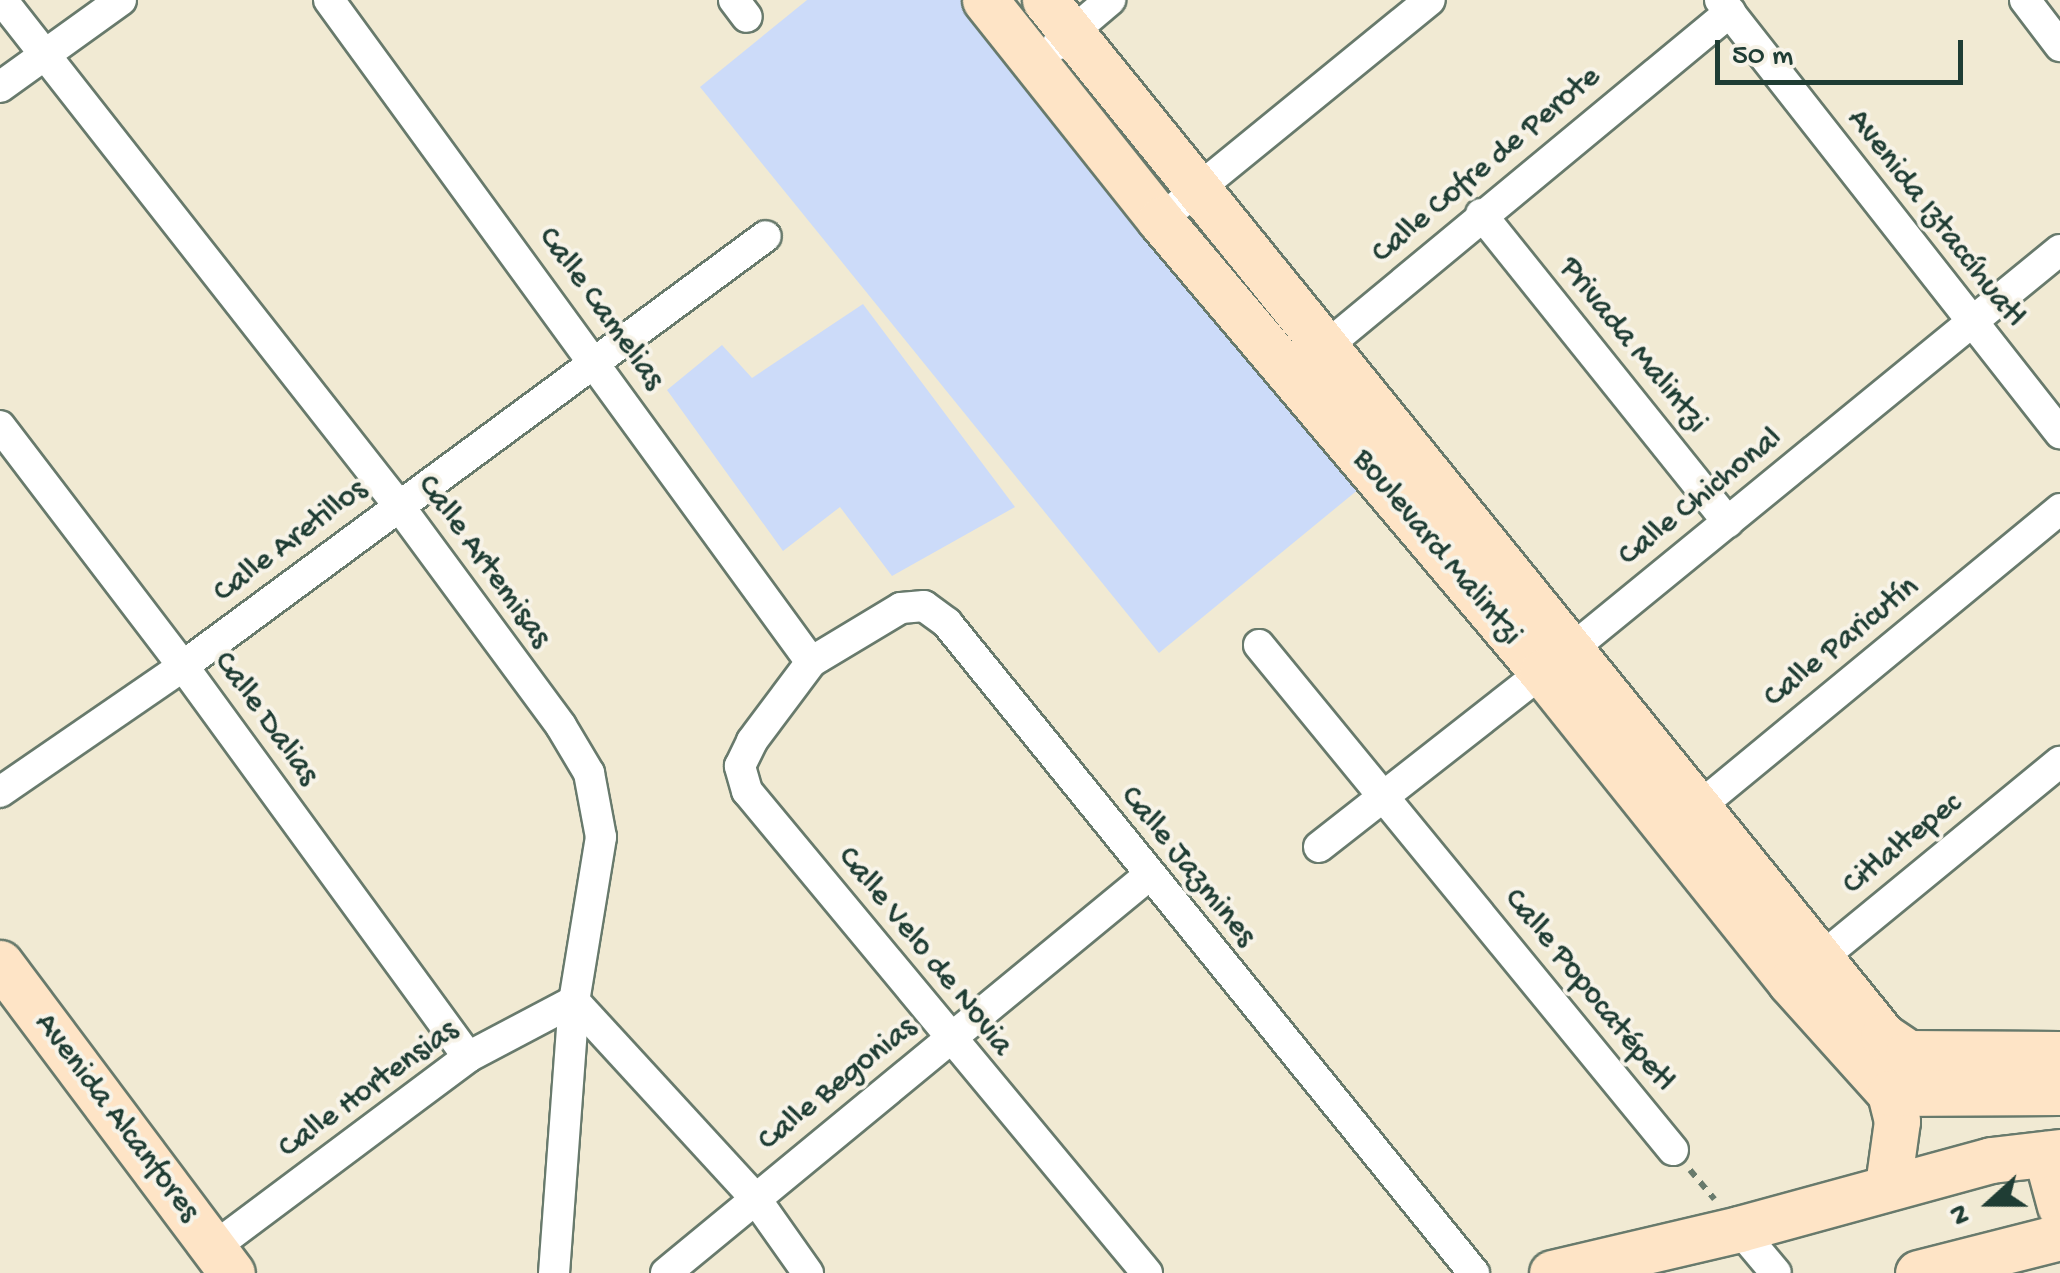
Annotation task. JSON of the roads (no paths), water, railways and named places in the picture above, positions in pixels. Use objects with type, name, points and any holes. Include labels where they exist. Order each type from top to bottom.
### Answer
[{"type":"street","name":"Calle Artemisas","points":[[2,0],[399,506],[561,726],[589,772],[601,837],[574,1002],[554,1273]]},
{"type":"street","points":[[0,87],[120,0]]},
{"type":"street","name":"Calle Camelias","points":[[329,0],[811,662]]},
{"type":"street","name":"Boulevard Malintzi","points":[[985,0],[1291,377],[1558,660]]},
{"type":"street","points":[[1036,64],[1057,16],[1110,0]]},
{"type":"street","points":[[1160,220],[1430,0]]},
{"type":"street","points":[[2026,0],[2060,46]]},
{"type":"street","name":"Calle Cofre de Perote","points":[[1291,377],[1725,6]]},
{"type":"street","name":"Avenida Iztaccíhuatl","points":[[1725,6],[2060,433]]},
{"type":"street","name":"Boulevard Malintzi","points":[[1057,16],[1328,345],[1558,660],[1805,971],[1890,1093]]},
{"type":"street","name":"Privada Malintzi","points":[[1481,214],[1728,522]]},
{"type":"street","name":"Calle Aretillos","points":[[0,792],[183,666],[766,236]]},
{"type":"street","name":"Calle Chichonal","points":[[1319,846],[1558,660],[2060,250]]},
{"type":"street","name":"Calle Dalias","points":[[0,426],[183,666],[468,1057]]},
{"type":"street","name":"Calle Paricutín","points":[[1684,818],[2060,509]]},
{"type":"street","name":"Calle Jazmines","points":[[811,662],[901,608],[924,606],[947,623],[1148,876],[1474,1273]]},
{"type":"street","name":"Calle Popocatépetl","points":[[1259,645],[1673,1150]]},
{"type":"street","name":"Calle Velo de Novia","points":[[811,662],[752,740],[740,766],[747,791],[949,1040],[1147,1273]]},
{"type":"street","name":"Citlaltepec","points":[[1805,971],[2060,762]]},
{"type":"street","name":"Calle Begonias","points":[[666,1273],[1148,876]]},
{"type":"street","name":"Avenida Alcanfores","points":[[0,963],[222,1260]]},
{"type":"street","points":[[1805,971],[1908,1053],[2060,1054]]},
{"type":"street","points":[[574,1002],[756,1198],[808,1273]]},
{"type":"street","name":"Calle Hortensias","points":[[222,1260],[468,1057],[574,1002]]},
{"type":"street","points":[[1888,1186],[1897,1122],[1890,1093],[2060,1092]]},
{"type":"street","points":[[1552,1273],[1740,1229],[1991,1160],[2053,1153],[2060,1206]]},
{"type":"street","points":[[1740,1229],[1776,1273]]},
{"type":"street","points":[[1918,1273],[2060,1236]]}]
